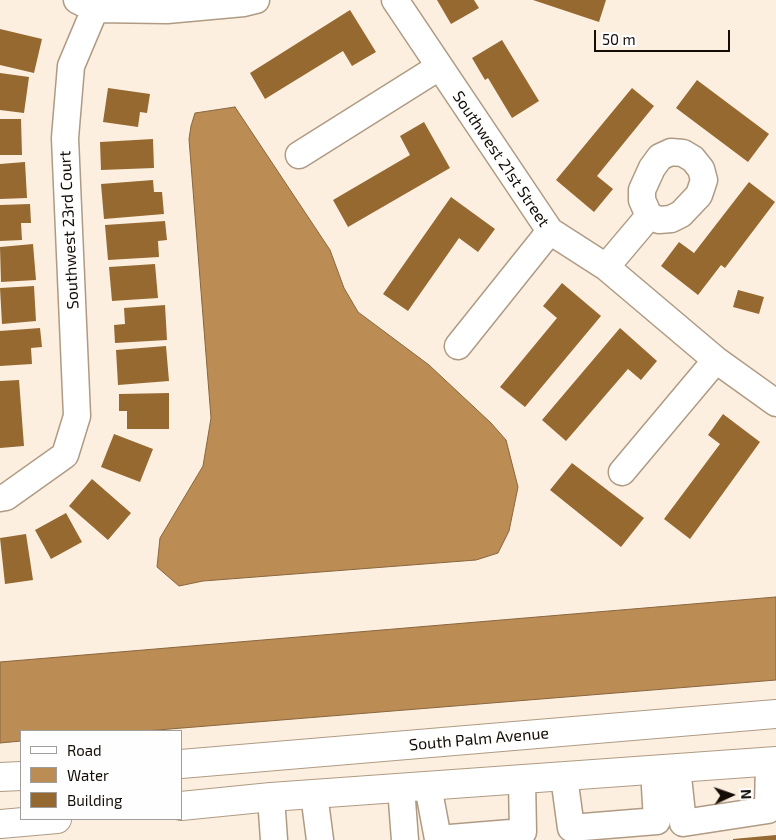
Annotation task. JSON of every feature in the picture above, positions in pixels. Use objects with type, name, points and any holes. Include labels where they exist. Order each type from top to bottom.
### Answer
[{"type":"main road","name":"South Palm Avenue","points":[[182,764],[776,714]]},
{"type":"main road","points":[[182,806],[272,797],[772,762]]},
{"type":"main road","points":[[0,777],[20,776]]},
{"type":"main road","points":[[0,824],[46,820]]},
{"type":"street","points":[[86,5],[167,10],[244,3],[256,0]]},
{"type":"street","name":"Southwest 21st Street","points":[[395,0],[550,231],[606,267],[716,360],[776,403]]},
{"type":"street","name":"Southwest 23rd Court","points":[[0,498],[6,497],[65,454],[77,416],[65,138],[71,66],[86,5]]},
{"type":"street","points":[[299,155],[439,67]]},
{"type":"street","points":[[606,267],[649,216]]},
{"type":"street","points":[[458,346],[550,231]]},
{"type":"street","points":[[622,472],[716,360]]},
{"type":"street","points":[[666,769],[683,823],[768,810],[772,762]]},
{"type":"street","points":[[564,776],[571,828],[657,821],[666,769]]},
{"type":"street","points":[[428,786],[438,839],[523,832],[522,780]]},
{"type":"street","points":[[401,788],[405,840]]},
{"type":"street","points":[[314,794],[320,840]]},
{"type":"street","points":[[272,797],[274,840]]},
{"type":"water","points":[[235,107],[330,250],[344,288],[358,312],[429,365],[491,423],[506,440],[518,487],[509,531],[498,553],[476,560],[203,581],[179,586],[157,567],[160,538],[203,466],[211,418],[189,139],[191,126],[195,113]]},
{"type":"water","points":[[776,597],[776,680],[157,730],[20,730],[20,741],[0,743],[0,662]]},
{"type":"building","points":[[437,0],[474,0],[479,8],[451,24]]},
{"type":"building","points":[[533,0],[606,0],[599,22]]},
{"type":"building","points":[[350,10],[376,52],[352,66],[343,51],[265,99],[250,73]]},
{"type":"building","points":[[0,29],[42,39],[34,73],[0,65]]},
{"type":"building","points":[[502,40],[539,101],[512,118],[488,78],[485,80],[472,58]]},
{"type":"building","points":[[0,73],[29,77],[24,113],[0,110]]},
{"type":"building","points":[[697,80],[769,134],[748,162],[676,108]]},
{"type":"building","points":[[108,88],[150,94],[147,113],[140,112],[138,127],[103,122]]},
{"type":"building","points":[[632,88],[654,106],[597,176],[613,189],[594,212],[556,180]]},
{"type":"building","points":[[0,119],[21,119],[22,155],[0,155]]},
{"type":"building","points":[[424,122],[450,168],[348,227],[333,200],[410,155],[400,136]]},
{"type":"building","points":[[153,139],[154,168],[101,170],[100,142]]},
{"type":"building","points":[[25,162],[27,198],[0,199],[0,164]]},
{"type":"building","points":[[153,180],[154,192],[162,192],[164,214],[104,219],[101,184]]},
{"type":"building","points":[[749,182],[775,202],[725,268],[721,265],[698,295],[661,266],[679,242],[694,253]]},
{"type":"building","points":[[451,197],[495,229],[478,252],[459,238],[408,311],[383,294]]},
{"type":"building","points":[[30,204],[31,223],[21,223],[22,240],[0,241],[0,205]]},
{"type":"building","points":[[165,221],[167,240],[158,241],[159,257],[108,260],[105,225]]},
{"type":"building","points":[[33,244],[36,280],[1,282],[0,247]]},
{"type":"building","points":[[155,264],[158,298],[112,301],[109,267]]},
{"type":"building","points":[[562,283],[601,316],[525,407],[500,387],[557,318],[543,306]]},
{"type":"building","points":[[34,286],[36,321],[2,324],[0,288]]},
{"type":"building","points":[[738,290],[764,297],[759,314],[733,307]]},
{"type":"building","points":[[165,305],[167,340],[115,343],[114,325],[125,324],[124,308]]},
{"type":"building","points":[[40,328],[42,347],[31,348],[32,364],[0,366],[0,331]]},
{"type":"building","points":[[620,328],[657,361],[641,380],[628,369],[566,441],[542,420]]},
{"type":"building","points":[[166,346],[169,381],[118,385],[116,350]]},
{"type":"building","points":[[19,380],[24,446],[0,448],[0,381]]},
{"type":"building","points":[[169,393],[169,429],[127,429],[127,411],[119,411],[119,394]]},
{"type":"building","points":[[723,414],[760,442],[690,539],[664,519],[720,444],[708,435]]},
{"type":"building","points":[[114,434],[153,449],[140,482],[101,467]]},
{"type":"building","points":[[572,463],[644,518],[621,547],[550,490]]},
{"type":"building","points":[[92,479],[131,513],[108,540],[69,506]]},
{"type":"building","points":[[66,513],[82,542],[51,559],[35,530]]},
{"type":"building","points":[[26,534],[33,580],[5,584],[0,538]]},
{"type":"building","points":[[776,835],[776,840],[733,840],[733,839]]}]
